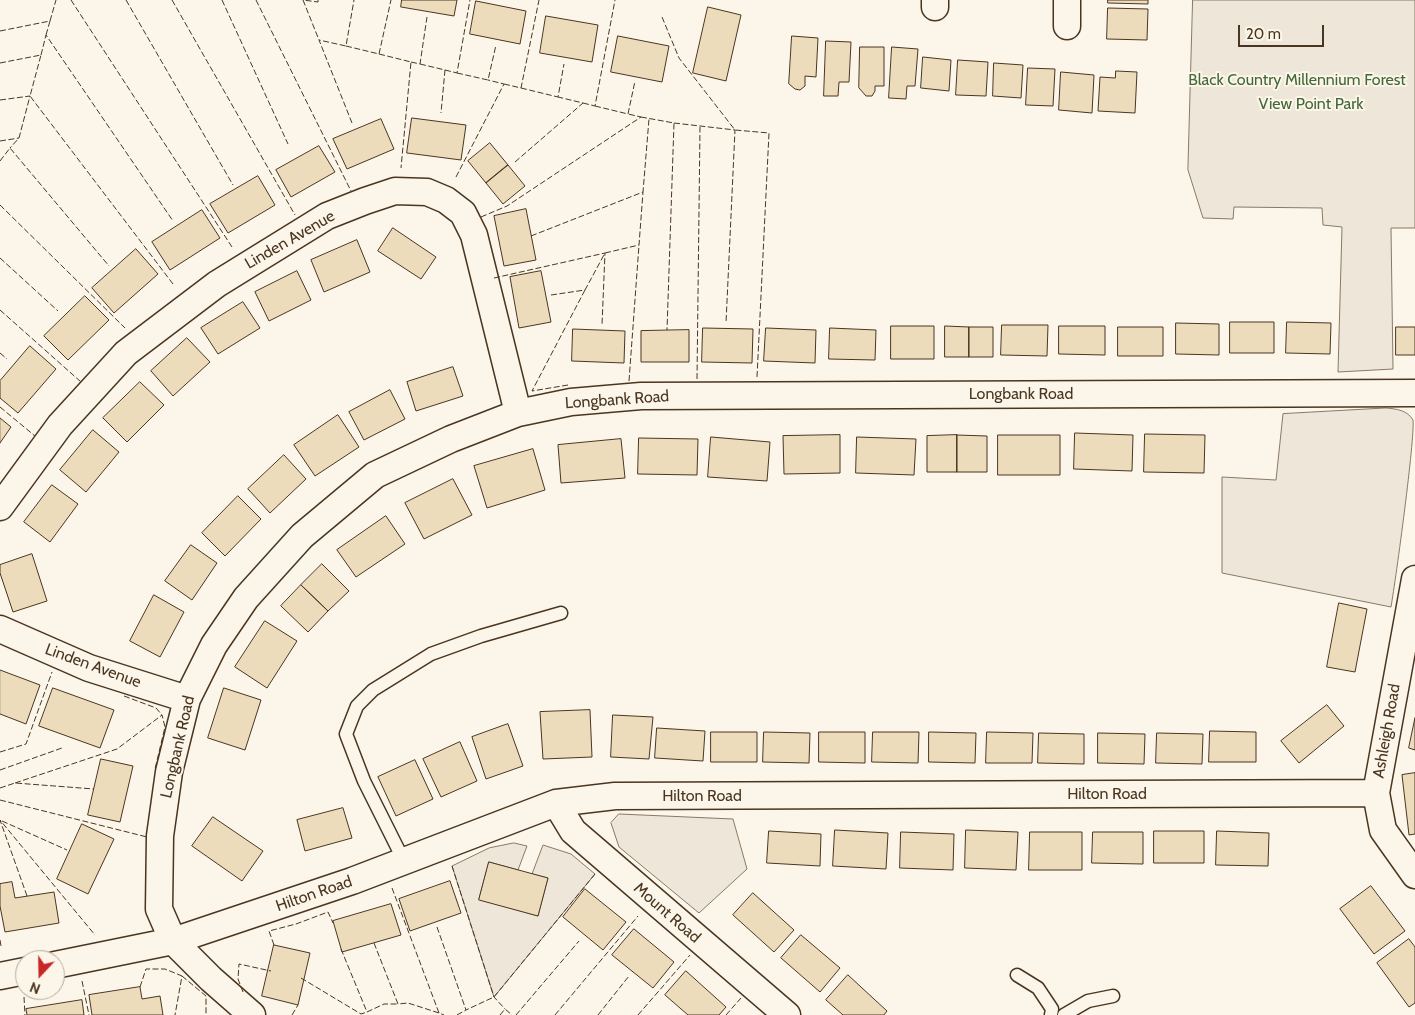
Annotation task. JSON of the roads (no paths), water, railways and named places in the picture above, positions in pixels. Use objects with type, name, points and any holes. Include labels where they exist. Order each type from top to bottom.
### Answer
[{"type":"street","points":[[1067,0],[1067,26]]},
{"type":"street","name":"Linden Avenue","points":[[0,507],[60,425],[126,352],[217,284],[327,216],[395,191],[427,192],[446,200],[463,213],[474,235],[518,413]]},
{"type":"street","name":"Longbank Road","points":[[173,941],[159,909],[160,836],[169,772],[187,699],[214,645],[246,598],[302,536],[375,475],[451,439],[518,413],[571,402],[642,396],[1415,393]]},
{"type":"street","name":"Ashleigh Road","points":[[1415,579],[1376,793],[1383,830],[1415,875]]},
{"type":"street","name":"Linden Avenue","points":[[0,629],[89,668],[187,699]]},
{"type":"street","name":"Hilton Road","points":[[65,963],[173,941],[251,916],[404,861],[556,803],[625,796],[1376,793]]},
{"type":"street","name":"Mount Road","points":[[556,803],[573,831],[787,1015]]},
{"type":"street","points":[[173,941],[211,980],[252,1015]]},
{"type":"street","points":[[0,976],[15,973]]},
{"type":"lane","points":[[404,861],[364,781],[346,734],[357,706],[373,690],[431,654],[481,636],[561,614]]},
{"type":"lane","points":[[1017,975],[1038,988],[1052,1009],[1051,1015]]},
{"type":"lane","points":[[1064,1015],[1088,1001],[1113,996]]},
{"type":"park label","name":"Black Country Millennium Forest","points":[[1297,80]]},
{"type":"park label","name":"View Point Park","points":[[1311,104]]}]
